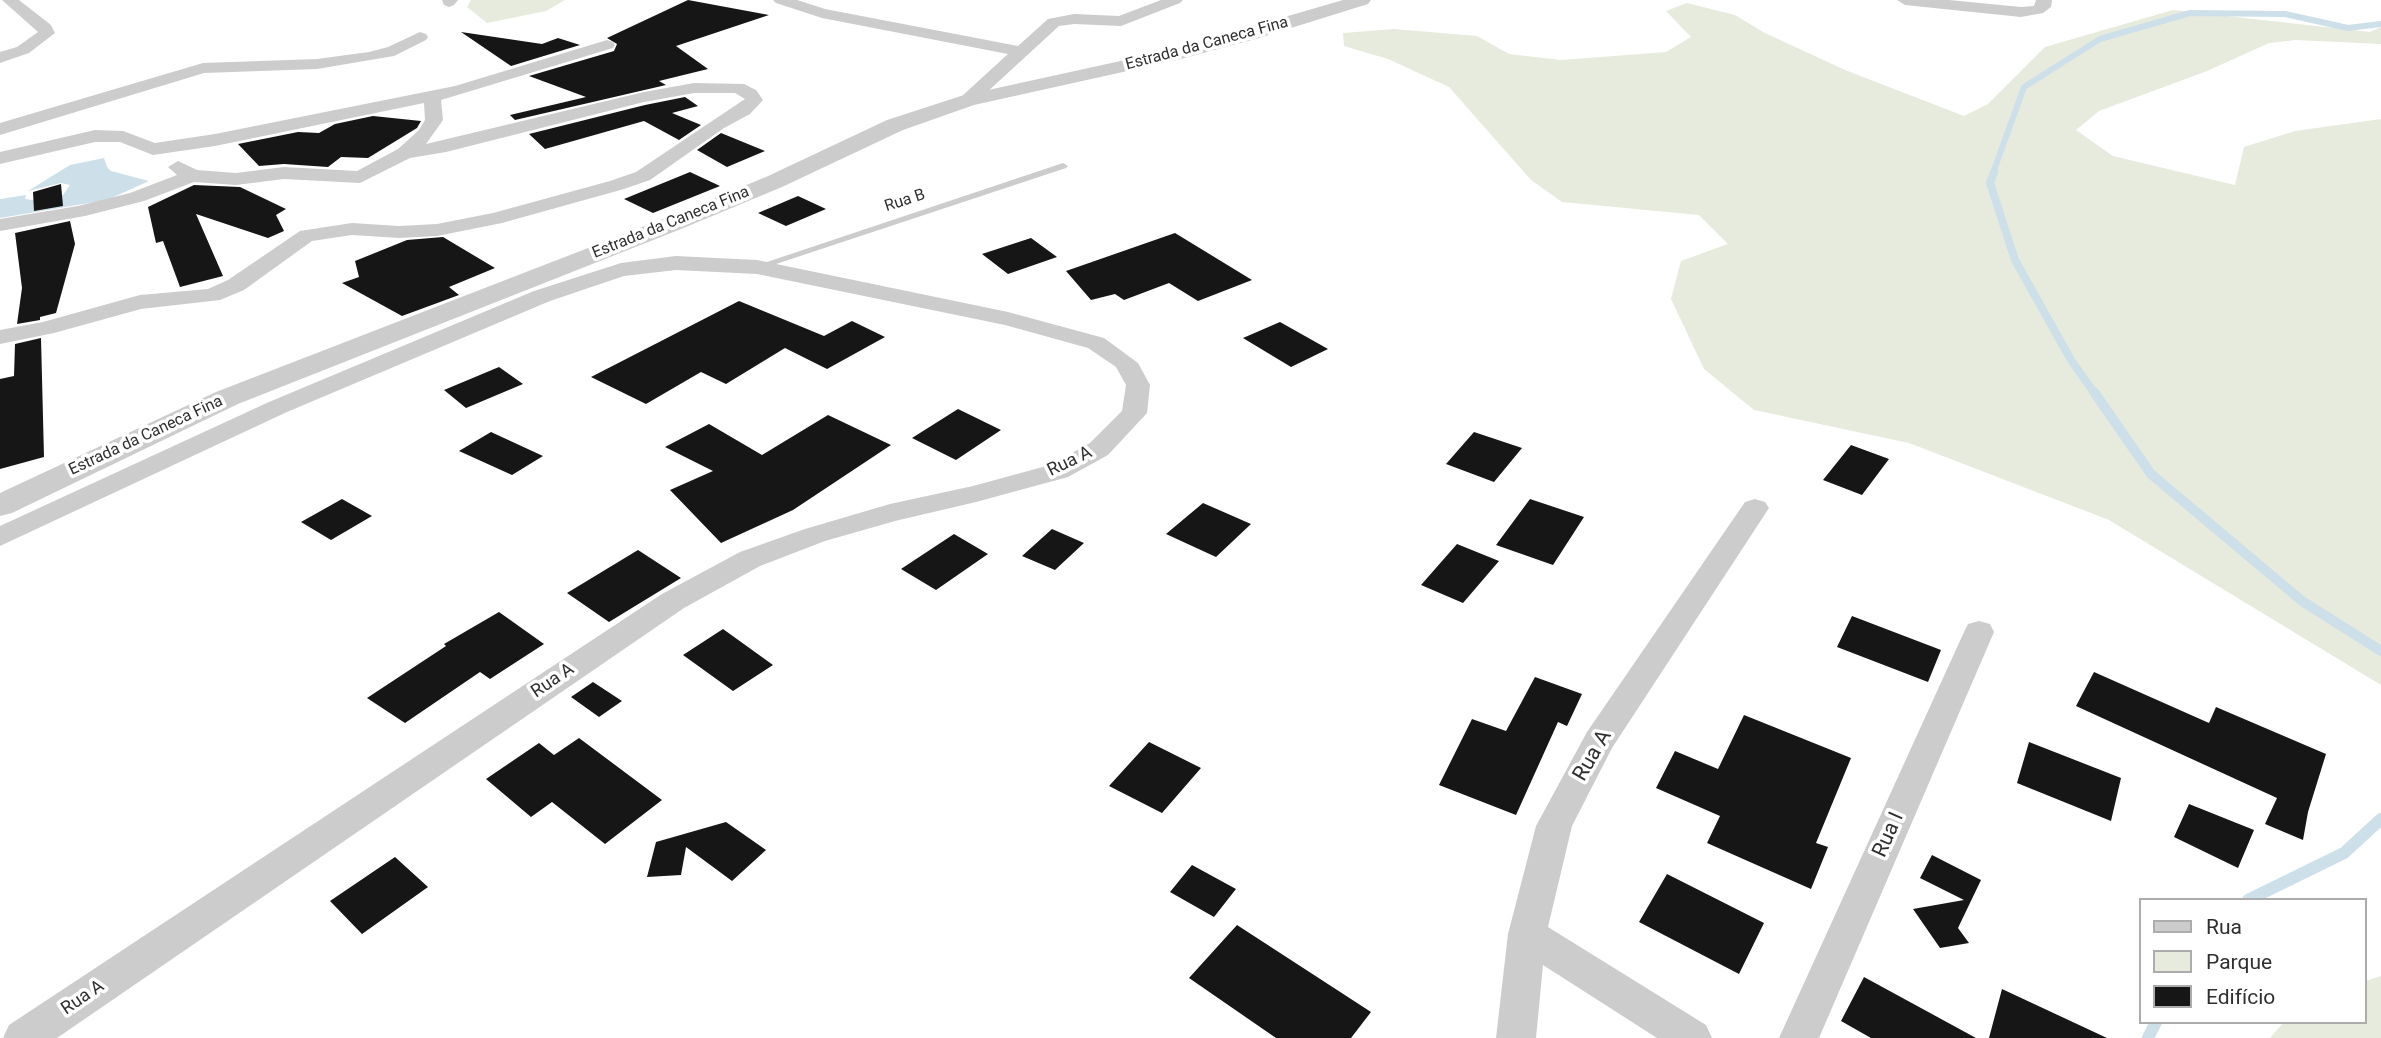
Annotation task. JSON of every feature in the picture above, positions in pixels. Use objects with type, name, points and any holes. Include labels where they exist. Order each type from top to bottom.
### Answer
[{"type":"street","points":[[0,58],[30,46],[47,33],[45,28],[10,0]]},
{"type":"street","points":[[781,0],[822,13],[1021,52]]},
{"type":"street","points":[[968,100],[1054,22],[1121,21],[1175,0]]},
{"type":"street","name":"Estrada da Caneca Fina","points":[[0,506],[227,398],[685,219],[774,182],[895,125],[968,100],[1189,51],[1362,0]]},
{"type":"street","points":[[1905,0],[2021,12],[2038,10],[2043,7],[2044,0]]},
{"type":"street","points":[[0,129],[203,68],[317,64],[369,57],[394,51],[420,37]]},
{"type":"street","points":[[153,149],[215,140],[432,97],[534,69],[607,45]]},
{"type":"street","points":[[0,337],[46,328],[140,302],[212,295],[236,285],[307,235],[333,231],[437,230],[495,219],[617,185],[643,176],[662,165],[718,124],[744,110],[754,100],[750,94],[737,88],[694,88],[644,97],[455,144],[405,153]]},
{"type":"street","points":[[0,225],[78,212],[137,197],[192,176],[236,179],[284,173],[347,179],[374,172],[405,153],[427,133],[434,120],[432,97]]},
{"type":"street","points":[[0,158],[95,136],[123,137],[153,149],[192,176]]},
{"type":"street","name":"Rua A","points":[[0,537],[278,407],[542,296],[621,270],[676,263],[757,267],[1008,319],[1096,343],[1126,363],[1138,385],[1134,413],[1099,449],[1059,471],[976,495],[890,513],[815,535],[750,559],[673,601],[23,1038]]},
{"type":"street","name":"Rua A","points":[[1516,1038],[1527,934],[1555,826],[1600,741],[1755,508]]},
{"type":"street","name":"Rua I","points":[[1798,1038],[1979,632]]},
{"type":"street","points":[[1527,934],[1692,1038]]},
{"type":"lane","name":"Rua B","points":[[757,267],[1063,166]]},
{"type":"green space","points":[[471,0],[565,0],[546,11],[487,23],[467,7]]},
{"type":"green space","points":[[1687,3],[1735,15],[1763,32],[1845,70],[1964,116],[1988,104],[2045,47],[2173,10],[2370,32],[2381,27],[2381,44],[2296,40],[2269,43],[2207,71],[2099,111],[2076,130],[2113,156],[2235,185],[2244,147],[2295,131],[2381,119],[2381,685],[2109,520],[1909,443],[1754,410],[1704,369],[1671,299],[1681,261],[1728,244],[1699,215],[1562,202],[1531,180],[1449,87],[1388,59],[1344,46],[1343,33],[1394,29],[1477,36],[1509,54],[1561,60],[1666,52],[1691,37],[1666,11]]},
{"type":"green space","points":[[2381,976],[2381,1038],[2270,1038],[2282,1024],[2367,1024],[2367,980]]},
{"type":"water","points":[[104,158],[111,171],[149,181],[107,200],[0,218],[0,199],[26,195],[25,199],[33,200],[63,195],[70,185],[61,183],[28,191],[70,165]]},
{"type":"building","points":[[688,0],[769,15],[676,46],[708,69],[659,81],[666,85],[515,120],[510,115],[586,97],[529,76],[614,51],[617,44],[607,38]]},
{"type":"building","points":[[461,32],[542,44],[558,38],[580,45],[511,66]]},
{"type":"building","points":[[685,97],[698,106],[672,113],[701,125],[679,140],[644,121],[545,149],[529,134],[645,105]]},
{"type":"building","points":[[373,116],[421,121],[417,128],[368,158],[341,157],[328,167],[284,164],[259,166],[238,144],[298,132],[319,133],[335,124]]},
{"type":"building","points":[[721,133],[765,151],[727,167],[697,150]]},
{"type":"building","points":[[690,172],[720,186],[653,213],[624,199]]},
{"type":"building","points":[[61,184],[63,206],[34,211],[33,192]]},
{"type":"building","points":[[194,185],[240,187],[286,209],[276,215],[284,231],[268,238],[196,214],[223,276],[180,287],[163,241],[156,243],[148,207]]},
{"type":"building","points":[[798,196],[826,209],[786,226],[758,213]]},
{"type":"building","points":[[70,221],[75,244],[56,313],[40,317],[40,320],[17,324],[22,288],[15,233]]},
{"type":"building","points":[[1175,233],[1252,280],[1198,301],[1169,283],[1124,300],[1115,294],[1091,300],[1066,271]]},
{"type":"building","points":[[443,237],[495,268],[449,287],[459,295],[402,316],[342,283],[359,277],[355,261],[407,240]]},
{"type":"building","points":[[1031,238],[1057,257],[1008,274],[982,254]]},
{"type":"building","points":[[739,301],[824,336],[852,321],[885,337],[827,369],[785,348],[726,384],[701,372],[646,404],[591,377]]},
{"type":"building","points":[[1280,322],[1328,349],[1291,367],[1243,338]]},
{"type":"building","points":[[41,338],[44,457],[0,469],[0,379],[14,376],[15,344]]},
{"type":"building","points":[[499,367],[523,384],[466,408],[444,390]]},
{"type":"building","points":[[958,409],[1001,430],[956,460],[912,438]]},
{"type":"building","points":[[828,415],[891,445],[793,510],[721,543],[670,490],[713,471],[665,447],[709,424],[762,455]]},
{"type":"building","points":[[491,432],[543,456],[512,475],[459,451]]},
{"type":"building","points":[[1474,432],[1522,448],[1494,482],[1446,464]]},
{"type":"building","points":[[1851,445],[1889,459],[1862,495],[1823,480]]},
{"type":"building","points":[[342,499],[372,516],[331,540],[301,522]]},
{"type":"building","points":[[1530,499],[1584,517],[1553,565],[1496,545]]},
{"type":"building","points":[[1203,503],[1251,524],[1216,557],[1166,534]]},
{"type":"building","points":[[1052,529],[1084,543],[1055,570],[1022,556]]},
{"type":"building","points":[[954,534],[988,554],[936,590],[901,569]]},
{"type":"building","points":[[1457,544],[1499,561],[1463,603],[1421,585]]},
{"type":"building","points":[[638,550],[681,578],[609,622],[567,593]]},
{"type":"building","points":[[499,612],[544,644],[490,679],[480,672],[405,723],[367,698],[446,646],[444,644]]},
{"type":"building","points":[[1852,616],[1941,650],[1928,682],[1837,647]]},
{"type":"building","points":[[723,629],[773,665],[733,691],[683,655]]},
{"type":"building","points":[[2094,672],[2209,723],[2216,707],[2326,754],[2308,812],[2303,840],[2265,824],[2277,798],[2076,706]]},
{"type":"building","points":[[1535,677],[1582,694],[1567,726],[1558,722],[1516,815],[1439,785],[1472,719],[1506,731]]},
{"type":"building","points":[[593,682],[622,701],[599,717],[571,697]]},
{"type":"building","points":[[1744,715],[1851,758],[1816,843],[1828,847],[1811,889],[1707,843],[1720,816],[1656,788],[1675,751],[1718,769]]},
{"type":"building","points":[[579,738],[662,800],[605,844],[552,802],[531,817],[486,779],[539,743],[554,755]]},
{"type":"building","points":[[1149,742],[1201,768],[1162,813],[1109,786]]},
{"type":"building","points":[[2029,742],[2121,778],[2111,821],[2017,783]]},
{"type":"building","points":[[2189,804],[2254,830],[2238,868],[2174,837]]},
{"type":"building","points":[[726,822],[766,850],[732,881],[686,847],[681,875],[647,877],[656,842]]},
{"type":"building","points":[[1932,855],[1981,880],[1958,928],[1969,943],[1940,948],[1913,909],[1964,900],[1920,878]]},
{"type":"building","points":[[395,857],[428,887],[362,934],[330,901]]},
{"type":"building","points":[[1192,865],[1236,889],[1214,917],[1170,892]]},
{"type":"building","points":[[1667,874],[1764,923],[1739,974],[1639,922]]},
{"type":"building","points":[[1237,925],[1371,1012],[1351,1038],[1276,1038],[1189,978]]},
{"type":"building","points":[[1864,977],[1976,1038],[1871,1038],[1841,1021]]},
{"type":"building","points":[[2002,989],[2107,1038],[1989,1038]]},
{"type":"waterway","points":[[1993,173],[2024,87],[2100,39],[2190,13],[2285,14],[2348,28],[2381,24]]},
{"type":"waterway","points":[[1994,172],[1990,183],[2015,260],[2071,360],[2095,394]]},
{"type":"waterway","points":[[2094,392],[2151,474],[2302,601],[2381,651]]},
{"type":"waterway","points":[[2252,898],[2344,853],[2381,819]]},
{"type":"waterway","points":[[2148,1038],[2155,1024]]}]
